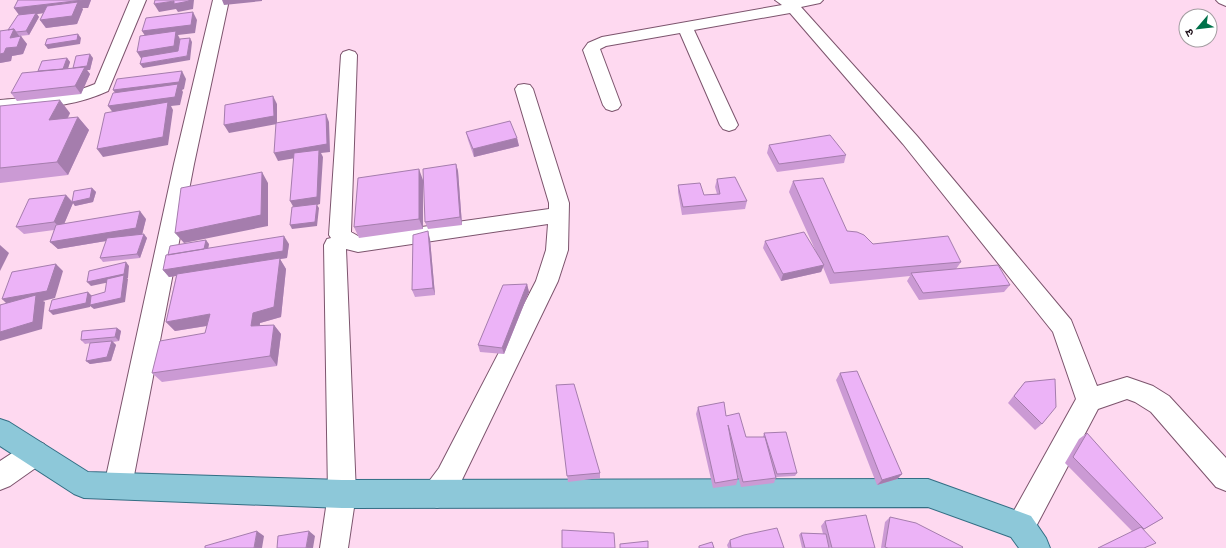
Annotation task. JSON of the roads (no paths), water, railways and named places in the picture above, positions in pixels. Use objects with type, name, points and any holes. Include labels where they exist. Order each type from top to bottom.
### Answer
[{"type":"main road","points":[[0,431],[84,485],[342,494],[928,493],[1021,526],[1036,548]]},
{"type":"street","points":[[0,106],[78,96],[91,93],[102,87],[138,0]]},
{"type":"street","points":[[118,486],[184,164],[214,24],[221,0]]},
{"type":"street","points":[[612,105],[591,50],[594,46],[602,42],[685,27],[789,4],[814,0]]},
{"type":"street","points":[[789,4],[910,140],[1063,327],[1089,400]]},
{"type":"street","points":[[685,27],[729,125]]},
{"type":"street","points":[[349,55],[340,235],[348,242],[358,244],[558,214]]},
{"type":"street","points":[[437,494],[449,477],[547,281],[557,250],[559,203],[524,89]]},
{"type":"street","points":[[334,548],[342,494],[335,245]]},
{"type":"street","points":[[1021,526],[1089,400],[1127,388],[1144,394],[1160,404],[1226,478]]},
{"type":"street","points":[[0,477],[35,453]]}]
